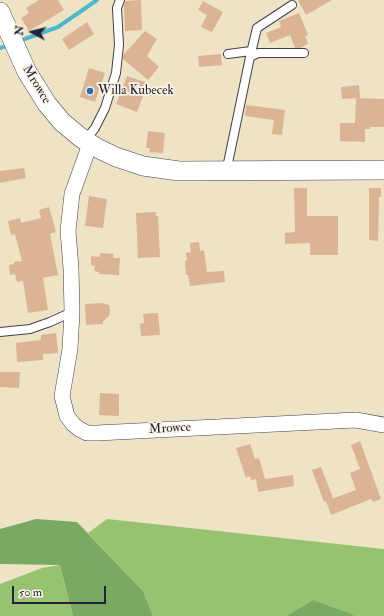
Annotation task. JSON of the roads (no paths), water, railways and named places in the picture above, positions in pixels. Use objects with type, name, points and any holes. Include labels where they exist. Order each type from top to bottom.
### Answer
[{"type":"street","name":"Mrowce","points":[[3,19],[33,83],[52,110],[70,128],[88,142],[116,157],[136,164],[179,171],[384,170]]},
{"type":"street","name":"Mrowce","points":[[88,142],[70,202],[68,231],[72,312],[70,349],[62,396],[67,416],[79,429],[87,433],[113,433],[356,420],[384,425]]},
{"type":"lane","points":[[88,142],[106,108],[116,73],[119,45],[118,8],[120,0]]},
{"type":"lane","points":[[228,171],[228,163],[250,54],[257,28],[292,5]]},
{"type":"lane","points":[[228,54],[304,53]]},
{"type":"lane","points":[[0,332],[30,329],[72,312]]},
{"type":"waterway","points":[[19,41],[58,27],[97,0]]},
{"type":"waterway","points":[[0,48],[9,45]]},
{"type":"place","name":"Willa Kubecek","points":[[90,91]]}]
